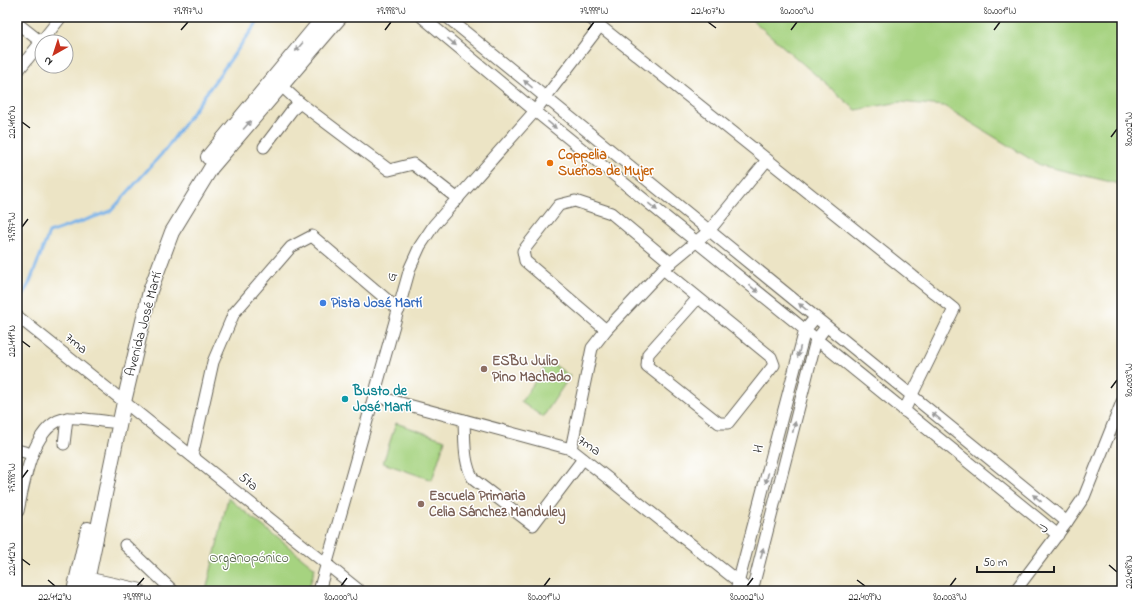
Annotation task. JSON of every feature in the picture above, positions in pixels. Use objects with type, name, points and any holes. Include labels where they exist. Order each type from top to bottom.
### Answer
[{"type":"main road","name":"Avenida José Martí","points":[[277,82],[324,17]]},
{"type":"main road","name":"Avenida José Martí","points":[[86,584],[120,399],[143,288],[164,228],[203,162],[340,17]]},
{"type":"main road","name":"Avenida José Martí","points":[[74,591],[111,422],[120,399]]},
{"type":"street","points":[[47,34],[61,17]]},
{"type":"street","points":[[422,17],[816,340],[1058,535]]},
{"type":"street","points":[[448,17],[826,327],[1067,522]]},
{"type":"street","points":[[589,17],[954,309],[904,410]]},
{"type":"street","points":[[17,23],[34,37]]},
{"type":"street","name":"G","points":[[319,591],[410,268],[420,246],[434,225],[546,98],[600,26]]},
{"type":"street","points":[[17,72],[34,50]]},
{"type":"street","points":[[277,82],[300,103],[389,170],[413,164],[458,199]]},
{"type":"street","points":[[264,147],[292,110],[300,103]]},
{"type":"street","points":[[571,449],[592,348],[606,330],[667,266],[709,231],[767,160]]},
{"type":"street","points":[[606,330],[525,261],[523,251],[559,205],[575,201],[611,213],[667,266],[698,298],[771,357],[774,365],[728,423],[719,423],[648,366],[648,354],[698,298]]},
{"type":"street","points":[[192,456],[213,362],[234,313],[291,246],[312,236],[399,310]]},
{"type":"street","name":"7ma","points":[[19,318],[120,399]]},
{"type":"street","name":"H","points":[[738,587],[805,330],[815,318]]},
{"type":"street","name":"H","points":[[751,591],[816,340],[826,327]]},
{"type":"street","name":"7ma","points":[[374,396],[571,449],[738,587],[751,591]]},
{"type":"street","name":"5ta","points":[[120,399],[360,591]]},
{"type":"street","name":"J","points":[[1015,591],[1058,535],[1084,497],[1122,402]]},
{"type":"street","points":[[18,511],[32,454],[45,431],[55,423],[67,418],[111,422]]},
{"type":"street","points":[[64,444],[67,418]]},
{"type":"street","points":[[464,420],[467,461],[472,477],[533,525],[583,458]]},
{"type":"street","points":[[17,450],[32,454]]},
{"type":"street","points":[[125,545],[173,591]]},
{"type":"street","points":[[86,584],[139,589]]},
{"type":"green space","points":[[749,17],[1122,17],[1122,186],[1040,165],[944,106],[900,102],[856,110]]},
{"type":"green space","points":[[549,361],[570,376],[543,417],[521,402]]},
{"type":"green space","points":[[396,423],[445,440],[432,480],[383,463]]},
{"type":"green space","name":"Organopónico","points":[[228,498],[315,568],[308,591],[206,591]]},
{"type":"waterway","points":[[17,305],[29,284],[49,233],[111,211],[166,149],[261,17]]},
{"type":"place","name":"Coppelia Sueños de Mujer","points":[[550,163]]},
{"type":"place","name":"Pista José Martí","points":[[323,303]]},
{"type":"place","name":"ESBU Julio Pino Machado","points":[[484,369]]},
{"type":"place","name":"Busto de José Martí","points":[[345,399]]},
{"type":"place","name":"Escuela Primaria Celia Sánchez Manduley","points":[[421,504]]}]
